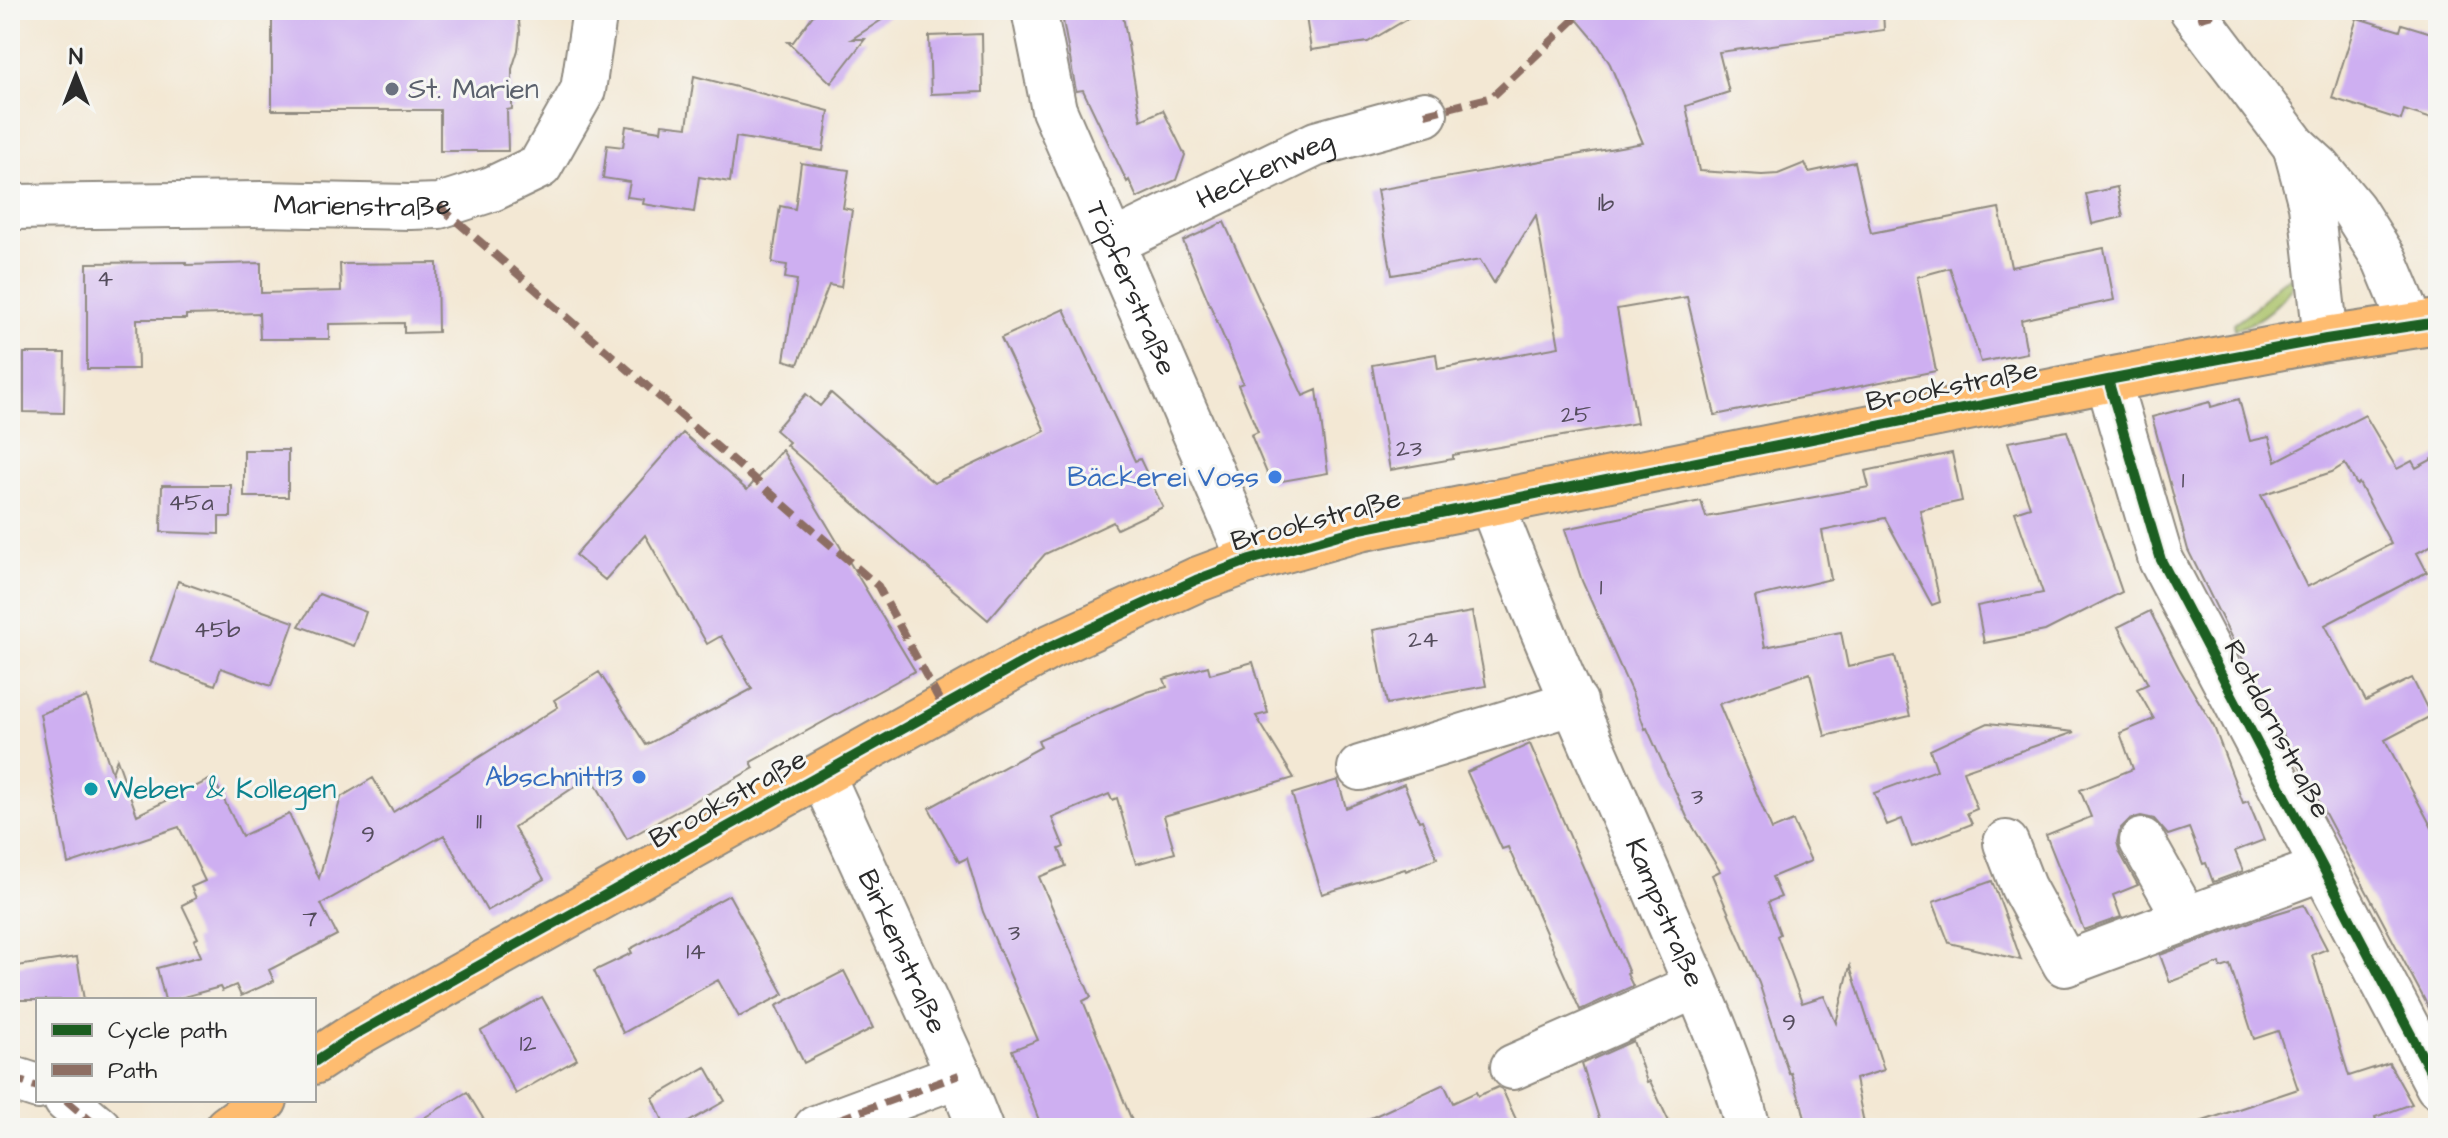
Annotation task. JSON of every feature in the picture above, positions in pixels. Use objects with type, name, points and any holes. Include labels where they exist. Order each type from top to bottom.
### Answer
[{"type":"main road","name":"Brookstraße","points":[[316,1061],[358,1033],[1048,648],[1142,603],[1250,560],[1360,529],[1491,502],[2108,380],[2326,339],[2425,324]]},
{"type":"main road","points":[[227,1128],[262,1102]]},
{"type":"main road","points":[[255,1128],[272,1102]]},
{"type":"street","name":"Marienstraße","points":[[10,207],[247,204],[439,206],[492,189],[540,166],[583,90],[595,10]]},
{"type":"street","name":"Töpferstraße","points":[[1034,10],[1054,110],[1250,560]]},
{"type":"street","points":[[2206,13],[2295,146],[2319,168],[2353,209],[2425,324]]},
{"type":"street","name":"Heckenweg","points":[[1112,243],[1316,144],[1425,114]]},
{"type":"street","points":[[2295,146],[2311,205],[2326,339]]},
{"type":"street","name":"Rotdornstraße","points":[[2108,380],[2161,560],[2438,1086]]},
{"type":"street","name":"Kampstraße","points":[[1491,502],[1522,582],[1696,986],[1738,1089],[1748,1128]]},
{"type":"street","points":[[1360,768],[1575,702]]},
{"type":"street","name":"Birkenstraße","points":[[822,775],[959,1075],[980,1128]]},
{"type":"street","points":[[2142,841],[2186,919]]},
{"type":"street","points":[[2006,843],[2023,887],[2065,964],[2323,868]]},
{"type":"street","points":[[1513,1067],[1696,986]]},
{"type":"street","points":[[816,1128],[959,1075]]},
{"type":"street","points":[[10,1078],[36,1086]]},
{"type":"street","points":[[68,1102],[99,1128]]},
{"type":"green space","points":[[2297,277],[2271,309],[2235,329],[2234,323],[2276,286]]},
{"type":"building","name":"St. Marien","points":[[272,10],[518,10],[520,32],[512,69],[512,109],[507,110],[508,151],[440,151],[440,110],[272,110]]},
{"type":"building","points":[[817,10],[897,10],[852,39],[865,39],[831,83],[788,42],[793,42]]},
{"type":"building","points":[[1090,10],[1122,10],[1141,120],[1163,110],[1185,155],[1176,180],[1137,198],[1083,90],[1076,91],[1062,15]]},
{"type":"building","points":[[1305,10],[1422,10],[1368,42],[1311,50]]},
{"type":"building","points":[[1569,10],[1883,10],[1884,30],[1719,52],[1729,92],[1686,106],[1699,171],[1762,175],[1778,174],[1805,163],[1809,172],[1855,162],[1871,233],[1999,208],[2011,267],[2104,248],[2114,300],[2021,320],[2027,353],[1981,362],[1950,268],[1917,277],[1936,371],[1715,415],[1687,297],[1617,309],[1637,423],[1453,455],[1453,459],[1390,470],[1372,365],[1436,354],[1438,369],[1559,347],[1536,215],[1494,283],[1480,260],[1392,275],[1377,190],[1643,143],[1610,64]]},
{"type":"building","points":[[2357,18],[2400,31],[2402,24],[2438,35],[2438,121],[2404,110],[2401,120],[2332,98]]},
{"type":"building","points":[[982,34],[983,92],[931,94],[929,36]]},
{"type":"building","points":[[694,76],[829,111],[823,151],[736,137],[730,182],[699,177],[694,212],[643,204],[644,199],[627,197],[630,182],[603,178],[607,145],[623,147],[626,126],[661,131],[662,124],[687,127]]},
{"type":"building","points":[[801,163],[849,170],[843,208],[852,210],[841,287],[829,285],[798,364],[784,360],[797,280],[785,278],[787,265],[772,263],[780,206],[795,209]]},
{"type":"building","points":[[2117,187],[2123,217],[2092,224],[2086,194]]},
{"type":"building","points":[[1224,222],[1303,396],[1317,390],[1328,473],[1271,483],[1251,435],[1258,432],[1238,385],[1243,383],[1183,241]]},
{"type":"building","points":[[186,262],[186,265],[261,263],[261,293],[341,291],[340,264],[437,263],[438,332],[404,333],[404,323],[329,324],[329,339],[260,339],[259,313],[186,315],[186,319],[137,319],[138,369],[87,369],[87,263]]},
{"type":"building","points":[[1064,309],[1135,461],[1140,459],[1163,507],[1117,529],[1113,522],[1045,554],[988,620],[786,445],[789,442],[775,430],[806,394],[820,406],[831,393],[934,483],[1045,431],[1001,338]]},
{"type":"building","points":[[24,353],[65,353],[64,413],[24,412]]},
{"type":"building","points":[[2239,399],[2250,441],[2269,437],[2276,461],[2365,415],[2397,469],[2412,461],[2416,468],[2438,456],[2438,542],[2417,553],[2427,572],[2325,625],[2366,701],[2412,678],[2431,716],[2385,740],[2438,839],[2438,1025],[2233,641],[2188,550],[2152,417],[2210,402],[2211,407]],"holes":[[[2345,464],[2357,485],[2359,483],[2391,544],[2307,587],[2261,495],[2332,472]]]},
{"type":"building","points":[[2067,431],[2122,592],[2045,631],[1984,643],[1977,606],[2043,593],[2015,512],[2030,507],[2008,442]]},
{"type":"building","points":[[683,433],[747,490],[782,450],[915,671],[751,762],[754,768],[627,839],[591,776],[514,827],[544,879],[487,911],[444,835],[321,904],[337,935],[269,970],[274,981],[241,996],[236,985],[222,991],[220,987],[180,998],[164,998],[157,968],[201,956],[194,940],[198,938],[182,905],[196,898],[191,887],[205,881],[179,827],[68,864],[40,714],[87,697],[112,773],[117,759],[137,815],[213,778],[242,836],[289,814],[319,878],[341,797],[373,778],[393,812],[558,707],[554,700],[599,672],[646,745],[752,689],[721,636],[707,644],[645,535],[605,580],[575,555]]},
{"type":"building","points":[[244,450],[288,450],[288,497],[244,497]]},
{"type":"building","points":[[1952,453],[1962,501],[1920,510],[1940,602],[1932,605],[1885,518],[1822,531],[1831,579],[1755,597],[1765,647],[1841,632],[1848,667],[1895,656],[1910,716],[1825,736],[1810,673],[1719,704],[1772,830],[1793,821],[1811,861],[1772,877],[1781,897],[1768,902],[1802,1003],[1824,996],[1836,1023],[1850,966],[1884,1070],[1855,1079],[1865,1128],[1807,1128],[1759,983],[1712,875],[1720,871],[1687,817],[1645,729],[1582,581],[1565,529],[1701,501],[1706,517],[1869,487],[1865,471]]},
{"type":"building","points":[[162,485],[231,485],[231,517],[219,517],[219,534],[161,532]]},
{"type":"building","points":[[178,581],[294,622],[271,686],[221,668],[215,685],[150,662]]},
{"type":"building","points":[[319,594],[366,612],[354,646],[299,626]]},
{"type":"building","points":[[2150,611],[2214,727],[2243,803],[2248,801],[2264,840],[2235,851],[2243,871],[2213,882],[2189,828],[2168,835],[2154,819],[2141,816],[2130,819],[2120,829],[2117,842],[2138,885],[2113,895],[2121,917],[2084,930],[2046,835],[2091,817],[2080,790],[2133,769],[2120,733],[2154,719],[2137,689],[2148,684],[2118,627]]},
{"type":"building","points":[[1472,612],[1486,686],[1387,704],[1373,630]]},
{"type":"building","points":[[1253,662],[1268,713],[1256,716],[1294,778],[1164,816],[1175,853],[1136,864],[1117,798],[1112,800],[1109,794],[1052,818],[1064,847],[1059,849],[1066,866],[1039,877],[1091,997],[1083,1001],[1135,1128],[1042,1128],[1012,1050],[1038,1040],[983,912],[967,858],[959,862],[929,808],[1041,747],[1038,740],[1147,692],[1167,687],[1164,679],[1208,666],[1210,674]]},
{"type":"building","points":[[1988,723],[2075,732],[1963,771],[1977,809],[1967,813],[1972,824],[1912,847],[1902,819],[1887,825],[1874,793],[1937,770],[1930,750]]},
{"type":"building","points":[[1530,744],[1633,986],[1580,1010],[1508,847],[1502,849],[1467,772]]},
{"type":"building","points":[[1338,780],[1346,808],[1404,784],[1437,858],[1406,871],[1322,894],[1292,794]]},
{"type":"building","points":[[1992,881],[2021,960],[1949,943],[1933,902]]},
{"type":"building","points":[[729,895],[784,994],[739,1017],[718,980],[623,1033],[594,971],[632,953],[630,949]]},
{"type":"building","points":[[2304,905],[2327,949],[2312,955],[2349,1076],[2389,1063],[2412,1104],[2375,1117],[2379,1128],[2201,1128],[2200,1122],[2298,1089],[2278,1031],[2254,1039],[2230,965],[2221,968],[2220,963],[2170,982],[2160,955]]},
{"type":"building","points":[[77,957],[84,998],[10,1000],[10,967]]},
{"type":"building","points":[[844,971],[873,1028],[804,1063],[776,1006]]},
{"type":"building","points":[[542,997],[577,1059],[516,1094],[481,1031]]},
{"type":"building","points":[[1633,1041],[1647,1082],[1650,1081],[1672,1128],[1602,1128],[1582,1064]]},
{"type":"building","points":[[706,1067],[725,1101],[678,1128],[666,1128],[653,1098]]},
{"type":"building","points":[[1444,1084],[1453,1103],[1476,1092],[1478,1096],[1498,1087],[1502,1089],[1520,1128],[1349,1128]]},
{"type":"building","points":[[467,1092],[489,1128],[407,1128]]},
{"type":"marked path","points":[[1425,114],[1492,97],[1584,10]]},
{"type":"marked path","points":[[2198,18],[2227,10]]},
{"type":"marked path","points":[[439,206],[878,586],[943,707]]},
{"type":"marked path","points":[[816,1128],[959,1075]]},
{"type":"marked path","points":[[10,1078],[36,1086]]},
{"type":"marked path","points":[[68,1102],[99,1128]]},
{"type":"cycle path","points":[[316,1061],[358,1033],[1048,648],[1196,580],[1250,560],[1360,529],[2108,380],[2326,339],[2438,322]]},
{"type":"cycle path","points":[[2108,380],[2161,560],[2438,1086]]},
{"type":"place","name":"St. Marien","points":[[392,89]]},
{"type":"place","name":"Bäckerei Voss","points":[[1275,477]]},
{"type":"place","name":"Abschnitt13","points":[[639,777]]},
{"type":"place","name":"Weber & Kollegen","points":[[91,789]]}]
